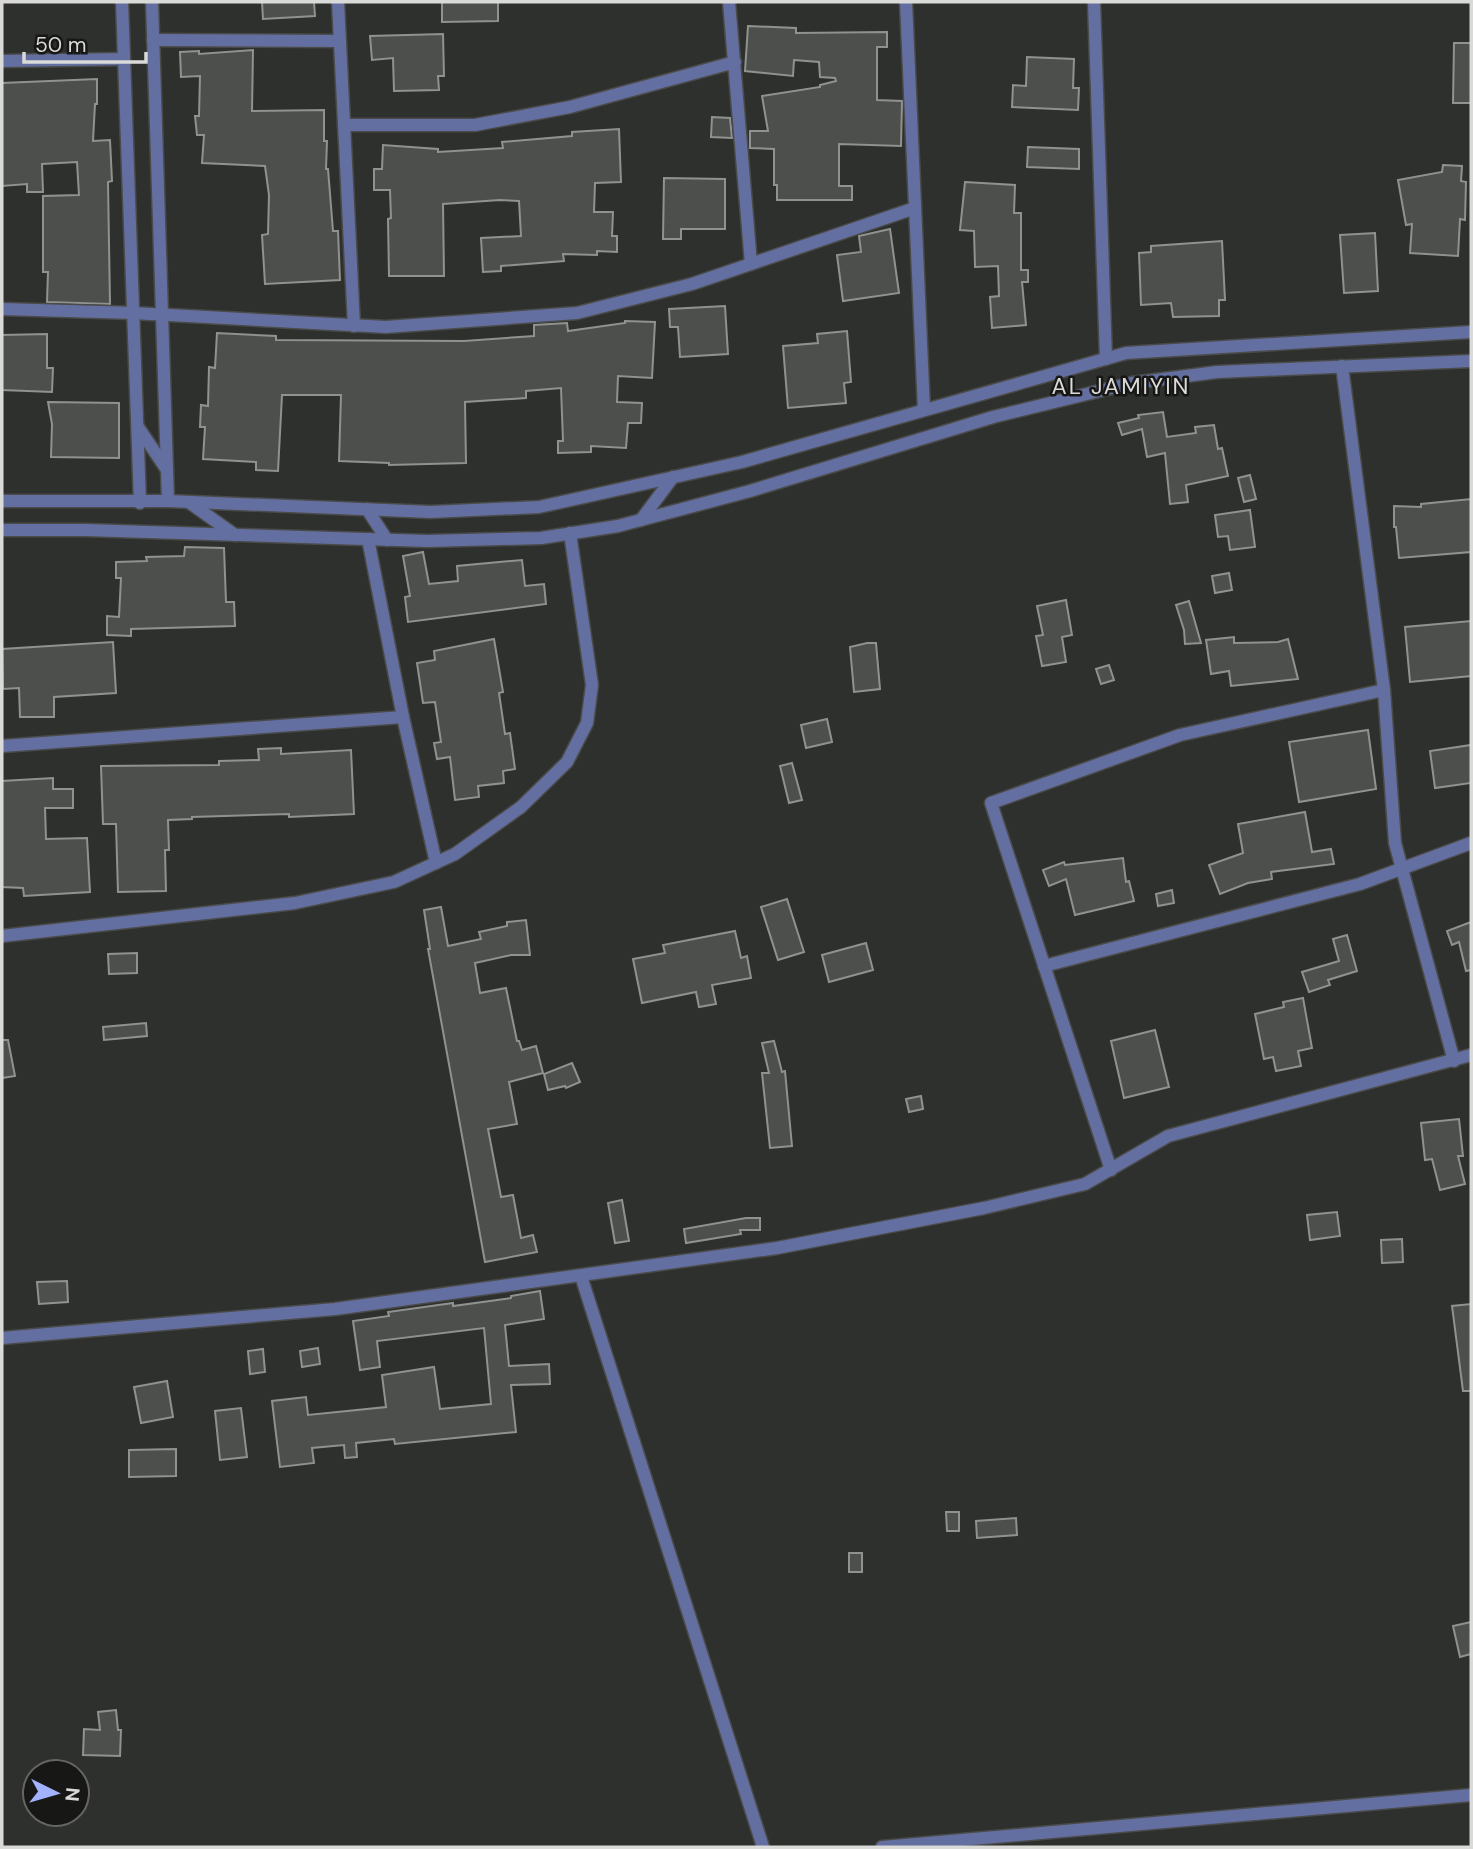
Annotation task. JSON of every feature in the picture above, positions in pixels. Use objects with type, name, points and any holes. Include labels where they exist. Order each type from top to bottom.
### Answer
[{"type":"street","points":[[122,2],[140,503]]},
{"type":"street","points":[[152,2],[168,502]]},
{"type":"street","points":[[338,2],[354,326]]},
{"type":"street","points":[[729,2],[751,264]]},
{"type":"street","points":[[906,2],[924,410]]},
{"type":"street","points":[[1094,2],[1106,359]]},
{"type":"street","points":[[153,40],[340,41]]},
{"type":"street","points":[[2,61],[124,59]]},
{"type":"street","points":[[344,125],[475,125],[570,107],[735,62]]},
{"type":"street","points":[[2,309],[133,313],[386,327],[577,313],[692,284],[915,208]]},
{"type":"street","points":[[2,501],[190,502],[431,512],[538,507],[742,462],[1126,353],[1471,332]]},
{"type":"street","points":[[2,530],[86,530],[428,541],[541,538],[641,520],[750,491],[993,417],[1132,383],[1217,372],[1471,361]]},
{"type":"street","points":[[1342,366],[1384,690],[1395,843],[1454,1061]]},
{"type":"street","points":[[137,426],[167,471]]},
{"type":"street","points":[[641,520],[673,477]]},
{"type":"street","points":[[190,502],[235,535]]},
{"type":"street","points":[[367,509],[387,540]]},
{"type":"street","points":[[2,936],[295,903],[394,882],[455,854],[521,807],[567,762],[587,723],[592,685],[570,533]]},
{"type":"street","points":[[368,539],[403,717],[436,863]]},
{"type":"street","points":[[1111,1170],[991,803],[1180,736],[1384,690]]},
{"type":"street","points":[[2,747],[403,717]]},
{"type":"street","points":[[1044,967],[1360,884],[1471,844]]},
{"type":"street","points":[[2,1338],[335,1309],[777,1248],[971,1211],[1085,1184],[1168,1136],[1471,1055]]},
{"type":"street","points":[[581,1276],[762,1847]]},
{"type":"street","points":[[882,1847],[1471,1795]]},
{"type":"building","points":[[262,2],[314,2],[315,16],[263,19]]},
{"type":"building","points":[[442,2],[498,2],[498,21],[442,22]]},
{"type":"building","points":[[748,26],[796,28],[796,33],[887,32],[887,47],[877,47],[877,100],[902,101],[901,146],[839,144],[839,186],[852,186],[852,200],[777,200],[777,185],[774,185],[774,149],[750,148],[750,131],[768,131],[762,96],[820,87],[836,81],[835,78],[820,77],[819,62],[794,60],[793,76],[745,71]]},
{"type":"building","points":[[443,34],[444,76],[438,76],[439,90],[394,91],[393,58],[372,60],[370,36]]},
{"type":"building","points":[[1454,43],[1471,43],[1471,103],[1453,103]]},
{"type":"building","points":[[253,50],[252,111],[324,110],[326,169],[333,231],[338,231],[340,280],[265,284],[262,235],[268,234],[269,195],[265,166],[202,163],[204,135],[197,135],[195,116],[199,116],[200,76],[181,77],[180,52],[199,51],[199,54]]},
{"type":"building","points":[[1027,57],[1074,59],[1073,88],[1079,88],[1078,110],[1012,107],[1013,85],[1026,86]]},
{"type":"building","points":[[97,79],[93,141],[110,140],[110,304],[47,302],[48,272],[43,272],[43,196],[79,195],[77,162],[42,164],[43,192],[27,192],[27,184],[2,186],[2,83]]},
{"type":"building","points":[[712,117],[730,118],[732,138],[711,137]]},
{"type":"building","points":[[619,129],[621,182],[595,183],[594,212],[613,212],[612,236],[617,236],[617,252],[597,251],[597,255],[563,254],[564,261],[501,266],[501,271],[483,272],[481,238],[521,236],[519,201],[443,204],[444,276],[389,276],[390,190],[374,190],[374,169],[382,169],[383,145],[438,149],[438,152],[503,148],[502,142],[572,136],[572,132]]},
{"type":"building","points":[[1028,147],[1079,149],[1079,169],[1027,167]]},
{"type":"building","points":[[1443,165],[1462,166],[1461,181],[1466,182],[1465,220],[1460,219],[1458,256],[1410,253],[1412,224],[1406,225],[1398,180],[1442,172]]},
{"type":"building","points":[[664,178],[725,179],[725,229],[681,229],[681,239],[663,239]]},
{"type":"building","points":[[965,182],[1015,185],[1014,213],[1021,213],[1021,270],[1028,270],[1028,282],[1022,282],[1026,325],[992,328],[990,297],[999,296],[998,266],[975,267],[974,231],[960,230]]},
{"type":"building","points":[[890,229],[899,293],[843,301],[837,255],[861,252],[859,236]]},
{"type":"building","points":[[1375,233],[1378,291],[1344,293],[1340,235]]},
{"type":"building","points":[[1222,241],[1225,300],[1219,300],[1219,316],[1173,317],[1171,303],[1141,305],[1139,253],[1151,252],[1151,246]]},
{"type":"building","points":[[725,306],[728,354],[680,357],[678,327],[670,327],[669,309]]},
{"type":"building","points":[[625,321],[655,322],[652,378],[618,376],[617,402],[642,403],[641,423],[628,423],[626,448],[591,446],[591,452],[558,453],[558,441],[563,441],[561,388],[526,391],[526,398],[465,402],[466,463],[389,465],[339,461],[341,395],[282,395],[278,471],[256,470],[256,462],[203,459],[205,427],[200,427],[201,405],[208,406],[209,367],[215,368],[217,333],[276,336],[276,340],[464,341],[534,336],[534,325],[567,323],[568,331]]},
{"type":"building","points":[[847,331],[851,382],[844,383],[846,403],[788,408],[783,346],[818,343],[817,334]]},
{"type":"building","points":[[47,334],[47,368],[53,368],[52,392],[2,390],[2,335]]},
{"type":"building","points":[[48,402],[119,403],[119,458],[51,457],[52,424]]},
{"type":"building","points":[[1163,412],[1167,437],[1196,433],[1195,427],[1214,425],[1218,449],[1222,448],[1228,476],[1186,485],[1188,502],[1170,504],[1165,453],[1147,457],[1142,429],[1122,435],[1118,423],[1139,418],[1138,415]]},
{"type":"building","points":[[1250,475],[1256,499],[1244,502],[1238,478]]},
{"type":"building","points":[[1471,499],[1471,552],[1399,558],[1394,506],[1421,507],[1421,504]]},
{"type":"building","points":[[1250,510],[1255,547],[1230,550],[1228,536],[1218,537],[1215,515]]},
{"type":"building","points":[[185,547],[224,548],[226,602],[234,602],[235,626],[131,629],[131,636],[107,635],[107,616],[119,617],[121,578],[116,578],[116,562],[147,561],[146,557],[184,556]]},
{"type":"building","points":[[423,552],[429,584],[458,581],[457,566],[522,560],[525,586],[544,584],[546,604],[408,622],[405,597],[410,596],[403,556]]},
{"type":"building","points":[[1229,573],[1232,590],[1215,593],[1212,576]]},
{"type":"building","points":[[1066,600],[1072,635],[1062,637],[1066,662],[1042,666],[1036,636],[1043,635],[1037,606]]},
{"type":"building","points":[[1189,601],[1201,643],[1185,644],[1184,630],[1176,605]]},
{"type":"building","points":[[1471,621],[1471,676],[1410,682],[1405,627]]},
{"type":"building","points":[[1234,637],[1234,643],[1278,642],[1288,639],[1298,679],[1231,686],[1229,671],[1211,674],[1206,640]]},
{"type":"building","points":[[494,639],[503,692],[499,693],[505,734],[510,733],[515,769],[503,771],[504,783],[478,786],[479,797],[455,800],[450,757],[437,759],[434,743],[441,742],[435,702],[423,703],[417,663],[435,660],[434,651]]},
{"type":"building","points":[[113,642],[116,693],[54,697],[54,717],[20,717],[19,688],[3,689],[2,649]]},
{"type":"building","points":[[876,643],[880,689],[854,692],[850,647]]},
{"type":"building","points":[[1109,665],[1114,680],[1101,684],[1096,669]]},
{"type":"building","points":[[827,719],[832,742],[806,748],[801,725]]},
{"type":"building","points":[[1368,730],[1376,789],[1299,802],[1289,742]]},
{"type":"building","points":[[1471,745],[1471,783],[1435,788],[1430,751]]},
{"type":"building","points":[[281,748],[281,754],[351,750],[354,814],[192,817],[168,820],[169,850],[165,850],[166,891],[118,892],[116,824],[103,824],[101,766],[219,765],[219,761],[259,760],[258,749]]},
{"type":"building","points":[[792,763],[802,800],[789,803],[780,766]]},
{"type":"building","points":[[53,778],[53,789],[73,789],[73,808],[45,808],[46,839],[87,838],[90,892],[24,896],[23,888],[2,887],[2,781]]},
{"type":"building","points":[[1305,812],[1312,852],[1331,849],[1334,864],[1271,872],[1272,879],[1248,883],[1220,894],[1209,865],[1243,853],[1238,824]]},
{"type":"building","points":[[1123,858],[1126,882],[1129,881],[1134,901],[1075,915],[1066,879],[1049,886],[1043,870],[1064,862],[1065,865]]},
{"type":"building","points":[[1172,890],[1174,903],[1158,906],[1156,894]]},
{"type":"building","points":[[787,899],[804,952],[778,960],[761,907]]},
{"type":"building","points":[[441,907],[448,946],[481,939],[479,932],[507,926],[507,922],[526,920],[530,955],[511,955],[475,963],[480,993],[506,988],[517,1041],[522,1050],[536,1046],[543,1073],[509,1082],[517,1124],[488,1129],[501,1197],[513,1195],[521,1238],[533,1235],[537,1252],[485,1262],[428,949],[424,910]]},
{"type":"building","points":[[1471,922],[1471,970],[1466,971],[1459,942],[1452,945],[1447,931]]},
{"type":"building","points":[[735,931],[741,958],[747,956],[751,978],[712,985],[716,1004],[699,1007],[696,992],[642,1003],[633,959],[665,953],[663,945]]},
{"type":"building","points":[[1347,935],[1357,971],[1328,980],[1330,985],[1309,992],[1302,972],[1339,961],[1333,939]]},
{"type":"building","points":[[866,943],[873,970],[829,982],[822,955]]},
{"type":"building","points":[[137,953],[137,973],[109,974],[108,954]]},
{"type":"building","points":[[1303,998],[1312,1048],[1298,1051],[1301,1066],[1276,1071],[1273,1057],[1264,1059],[1255,1014],[1284,1007],[1283,1002]]},
{"type":"building","points":[[146,1023],[147,1036],[104,1040],[103,1027]]},
{"type":"building","points":[[1155,1030],[1169,1087],[1124,1098],[1111,1041]]},
{"type":"building","points":[[2,1040],[8,1040],[15,1076],[2,1078]]},
{"type":"building","points":[[774,1041],[782,1072],[785,1071],[792,1146],[770,1148],[762,1073],[769,1073],[762,1043]]},
{"type":"building","points":[[572,1063],[580,1082],[566,1088],[548,1090],[544,1074]]},
{"type":"building","points":[[921,1096],[923,1109],[909,1112],[906,1099]]},
{"type":"building","points":[[1459,1119],[1463,1156],[1458,1156],[1465,1184],[1440,1190],[1432,1159],[1425,1160],[1421,1123]]},
{"type":"building","points":[[622,1200],[629,1241],[615,1243],[608,1203]]},
{"type":"building","points":[[1337,1212],[1340,1236],[1310,1240],[1307,1215]]},
{"type":"building","points":[[760,1218],[760,1230],[740,1230],[741,1234],[686,1243],[684,1229]]},
{"type":"building","points":[[1402,1239],[1403,1262],[1382,1263],[1381,1240]]},
{"type":"building","points":[[67,1281],[68,1302],[39,1304],[37,1282]]},
{"type":"building","points":[[540,1291],[544,1319],[505,1325],[509,1366],[549,1364],[550,1384],[511,1385],[516,1432],[395,1444],[394,1439],[356,1443],[357,1457],[345,1458],[344,1445],[312,1448],[314,1463],[280,1467],[272,1401],[306,1397],[308,1415],[386,1407],[382,1375],[434,1367],[440,1409],[491,1404],[484,1328],[377,1341],[380,1367],[360,1370],[353,1321],[389,1316],[388,1312],[511,1298]]},
{"type":"building","points":[[1471,1304],[1471,1391],[1463,1391],[1452,1306]]},
{"type":"building","points":[[318,1348],[320,1364],[302,1367],[300,1351]]},
{"type":"building","points":[[263,1349],[265,1372],[250,1374],[248,1351]]},
{"type":"building","points":[[167,1381],[173,1417],[141,1423],[134,1387]]},
{"type":"building","points":[[241,1408],[247,1457],[220,1460],[215,1411]]},
{"type":"building","points":[[176,1449],[176,1476],[129,1477],[129,1450]]},
{"type":"building","points":[[946,1512],[959,1512],[959,1531],[947,1531]]},
{"type":"building","points":[[1016,1518],[1017,1535],[977,1538],[976,1521]]},
{"type":"building","points":[[849,1553],[862,1553],[862,1572],[849,1572]]},
{"type":"building","points":[[1471,1622],[1471,1654],[1460,1657],[1453,1626]]},
{"type":"building","points":[[116,1710],[118,1730],[121,1730],[120,1756],[83,1755],[84,1729],[100,1730],[98,1712]]},
{"type":"district","name":"AL JAMIYIN","points":[[1121,386]]}]
